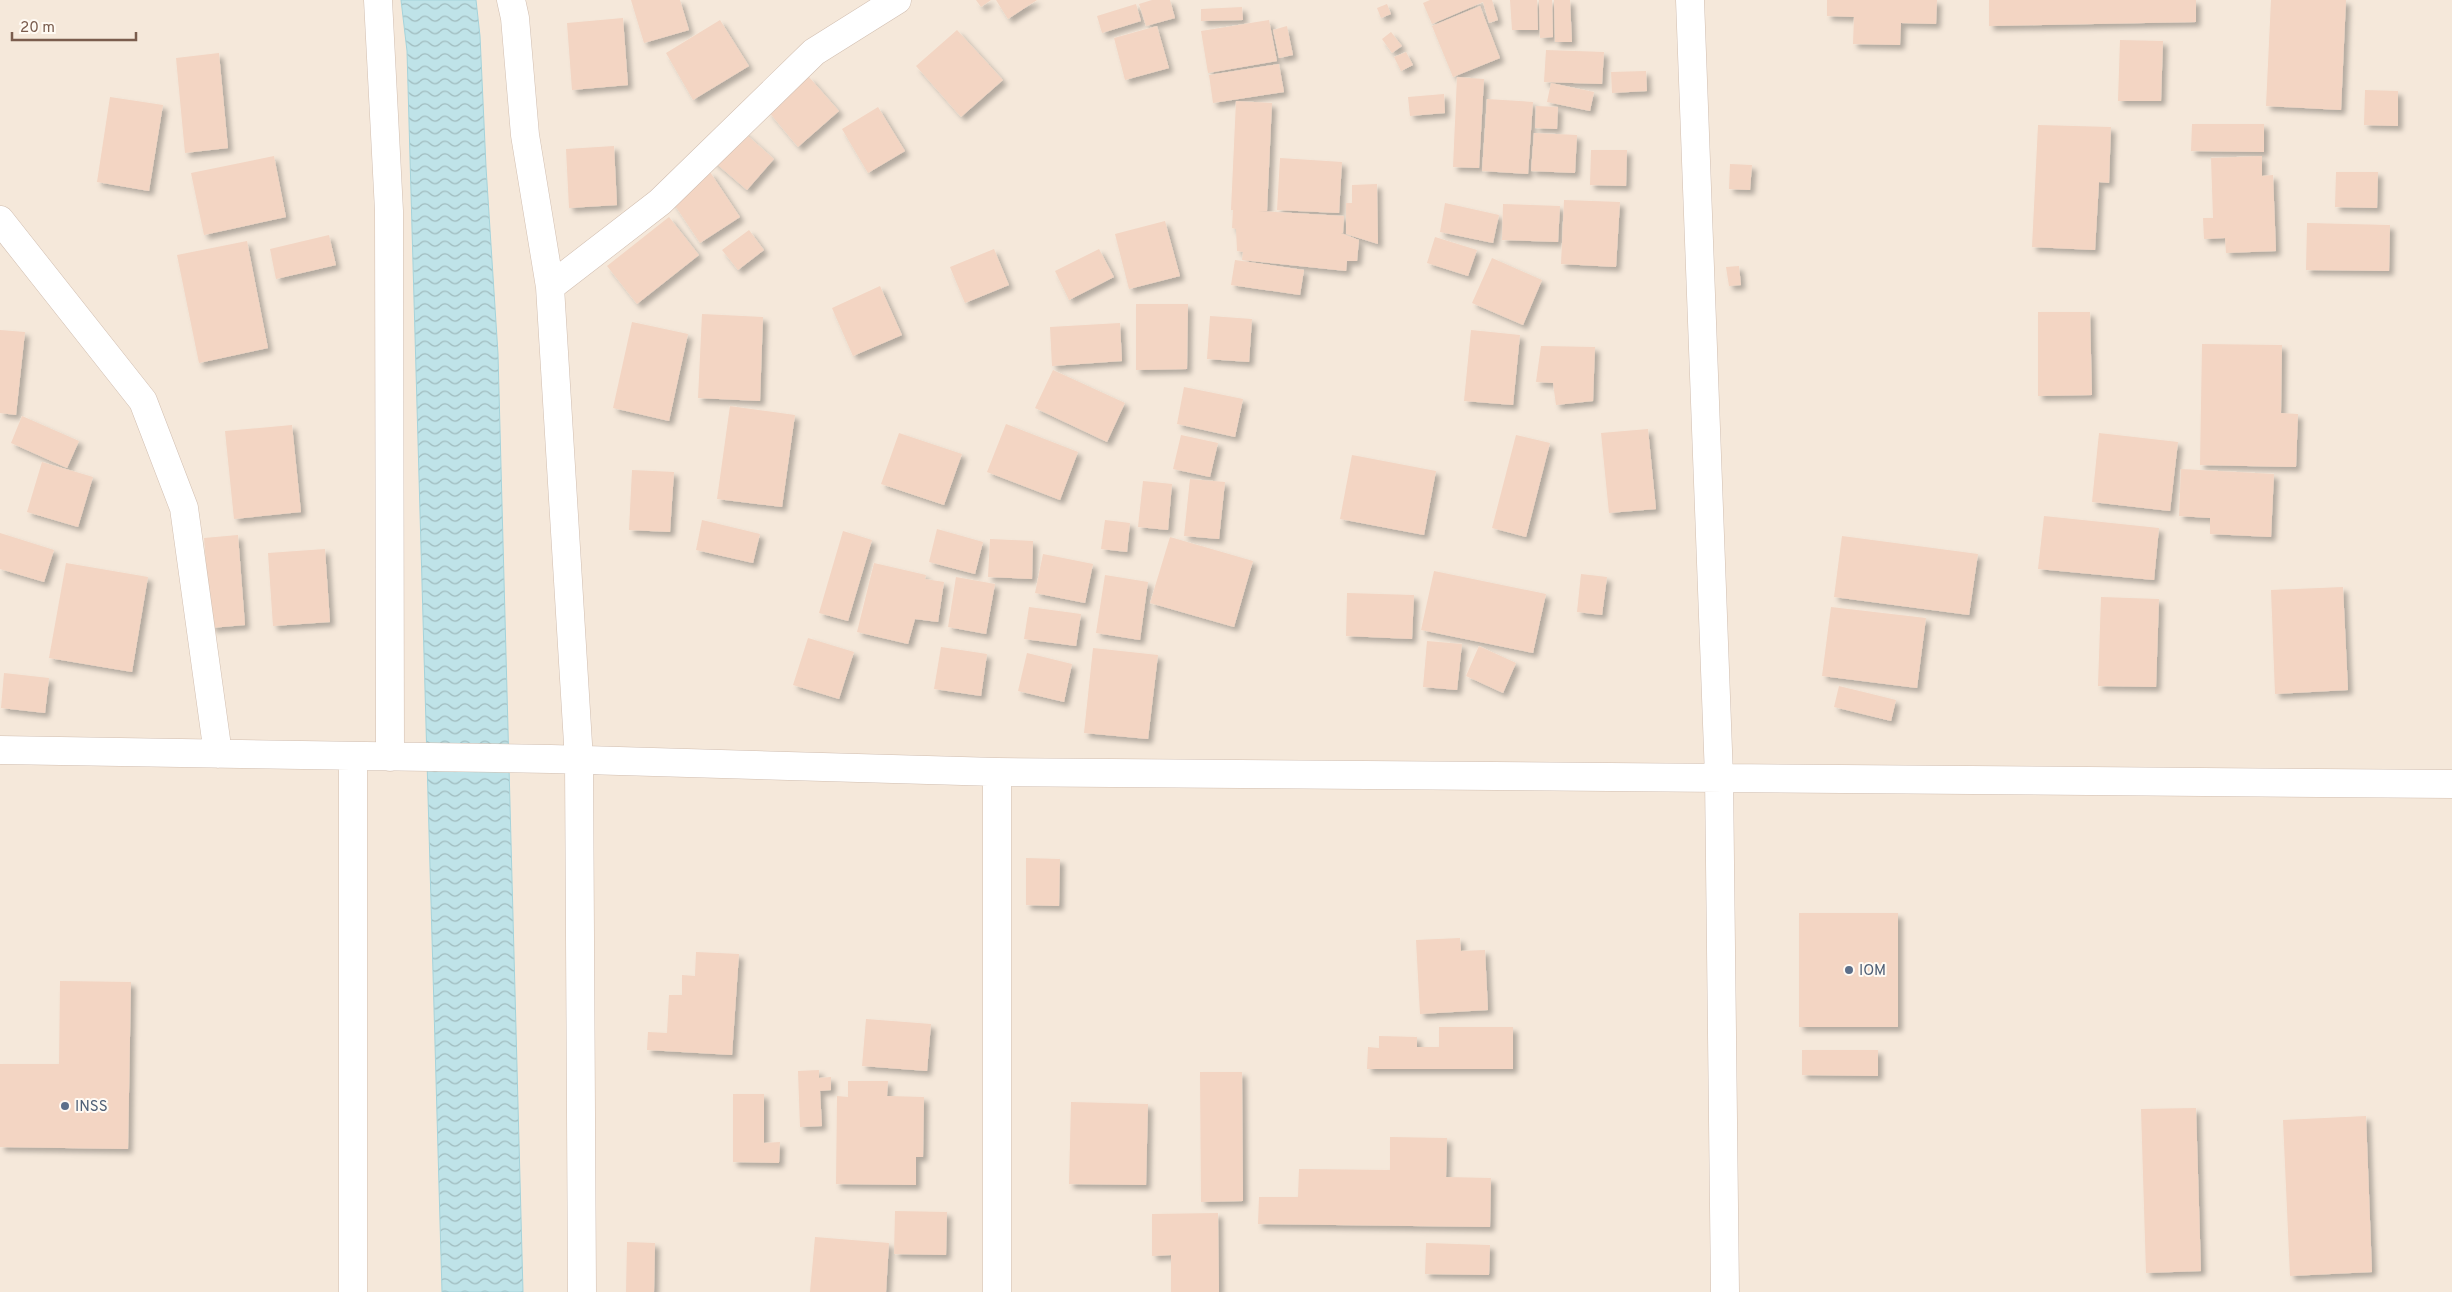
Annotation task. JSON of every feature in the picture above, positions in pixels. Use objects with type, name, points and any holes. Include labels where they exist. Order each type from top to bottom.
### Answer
[{"type":"street","points":[[378,0],[389,211],[390,757]]},
{"type":"street","points":[[511,0],[515,18],[525,135],[550,287],[579,760],[582,1292]]},
{"type":"street","points":[[550,287],[660,202],[814,52],[897,0]]},
{"type":"street","points":[[1690,0],[1719,777],[1725,1292]]},
{"type":"street","points":[[0,220],[143,401],[184,508],[218,754]]},
{"type":"street","points":[[0,750],[551,759],[997,772],[2452,784]]},
{"type":"street","points":[[353,756],[353,1292]]},
{"type":"street","points":[[997,772],[997,1292]]},
{"type":"shaded area","points":[[0,0],[401,0],[407,51],[442,1292],[0,1292]]},
{"type":"shaded area","points":[[476,0],[2452,0],[2452,1292],[523,1292],[498,354],[480,36]]},
{"type":"water","points":[[401,0],[476,0],[480,36],[498,354],[523,1292],[442,1292],[407,51]]},
{"type":"building","points":[[631,0],[680,0],[689,30],[644,43]]},
{"type":"building","points":[[976,0],[991,0],[981,7]]},
{"type":"building","points":[[996,0],[1037,0],[1008,19]]},
{"type":"building","points":[[1152,0],[1170,0],[1175,18],[1146,26],[1139,4]]},
{"type":"building","points":[[1430,0],[1492,0],[1498,20],[1489,23],[1483,2],[1432,24],[1423,3]]},
{"type":"building","points":[[1510,0],[1537,0],[1538,30],[1512,30]]},
{"type":"building","points":[[1539,0],[1552,0],[1553,37],[1540,38]]},
{"type":"building","points":[[1554,0],[1570,0],[1572,42],[1555,42]]},
{"type":"building","points":[[1827,0],[1937,0],[1936,24],[1901,23],[1900,45],[1853,44],[1854,17],[1827,16]]},
{"type":"building","points":[[1989,0],[2196,0],[2196,22],[1989,26]]},
{"type":"building","points":[[2271,0],[2346,0],[2341,110],[2266,106]]},
{"type":"building","points":[[1136,4],[1141,21],[1102,33],[1097,16]]},
{"type":"building","points":[[1387,4],[1391,14],[1381,18],[1377,8]]},
{"type":"building","points":[[1480,6],[1500,58],[1453,77],[1432,26]]},
{"type":"building","points":[[1242,7],[1243,20],[1201,21],[1201,9]]},
{"type":"building","points":[[623,18],[628,85],[572,90],[567,23]]},
{"type":"building","points":[[720,20],[749,66],[693,100],[666,53]]},
{"type":"building","points":[[1269,20],[1277,61],[1208,73],[1201,31]]},
{"type":"building","points":[[1157,26],[1169,68],[1125,80],[1114,38]]},
{"type":"building","points":[[1287,26],[1293,55],[1279,58],[1273,30]]},
{"type":"building","points":[[957,30],[1003,80],[961,117],[916,66]]},
{"type":"building","points":[[1391,32],[1402,46],[1392,53],[1382,39]]},
{"type":"building","points":[[2120,40],[2163,41],[2161,101],[2118,101]]},
{"type":"building","points":[[1546,50],[1604,52],[1602,84],[1544,82]]},
{"type":"building","points":[[1406,52],[1413,65],[1401,71],[1394,57]]},
{"type":"building","points":[[219,53],[228,148],[185,153],[176,58]]},
{"type":"building","points":[[1279,64],[1284,92],[1213,103],[1209,75]]},
{"type":"building","points":[[1646,71],[1647,91],[1612,93],[1611,72]]},
{"type":"building","points":[[809,77],[839,111],[798,147],[768,111]]},
{"type":"building","points":[[1457,77],[1484,79],[1479,168],[1453,167]]},
{"type":"building","points":[[1551,83],[1594,92],[1590,111],[1547,102]]},
{"type":"building","points":[[2365,90],[2398,91],[2398,126],[2364,125]]},
{"type":"building","points":[[1444,94],[1445,113],[1410,116],[1408,97]]},
{"type":"building","points":[[110,97],[163,105],[149,191],[97,182]]},
{"type":"building","points":[[1487,99],[1533,102],[1528,174],[1482,171]]},
{"type":"building","points":[[1236,101],[1272,103],[1267,211],[1258,211],[1344,216],[1343,233],[1341,233],[1359,240],[1357,261],[1347,261],[1346,271],[1242,260],[1243,252],[1237,251],[1236,229],[1232,228],[1233,210],[1231,210]]},
{"type":"building","points":[[1536,106],[1558,107],[1557,129],[1535,128]]},
{"type":"building","points":[[878,107],[905,151],[868,173],[842,129]]},
{"type":"building","points":[[2192,124],[2264,124],[2264,152],[2191,151]]},
{"type":"building","points":[[2038,125],[2111,127],[2109,183],[2099,182],[2095,250],[2032,247]]},
{"type":"building","points":[[740,129],[774,159],[747,190],[712,160]]},
{"type":"building","points":[[1534,133],[1577,135],[1575,173],[1531,171]]},
{"type":"building","points":[[614,146],[617,205],[569,208],[566,149]]},
{"type":"building","points":[[1591,150],[1627,150],[1626,186],[1590,185]]},
{"type":"building","points":[[274,156],[286,217],[204,235],[191,173]]},
{"type":"building","points":[[2262,156],[2262,176],[2273,175],[2276,251],[2226,253],[2225,238],[2204,239],[2203,218],[2213,218],[2211,158]]},
{"type":"building","points":[[1280,158],[1342,162],[1339,213],[1277,210]]},
{"type":"building","points":[[1730,164],[1752,165],[1750,190],[1729,189]]},
{"type":"building","points":[[710,172],[740,217],[700,243],[670,198]]},
{"type":"building","points":[[2336,172],[2378,172],[2377,208],[2335,207]]},
{"type":"building","points":[[1377,184],[1378,244],[1346,234],[1346,203],[1352,203],[1352,185]]},
{"type":"building","points":[[1564,200],[1620,202],[1616,267],[1561,264]]},
{"type":"building","points":[[1445,203],[1499,215],[1493,243],[1440,232]]},
{"type":"building","points":[[1503,204],[1560,206],[1558,242],[1502,240]]},
{"type":"building","points":[[669,217],[699,255],[637,304],[607,266]]},
{"type":"building","points":[[1165,221],[1180,276],[1129,289],[1115,234]]},
{"type":"building","points":[[2307,223],[2390,225],[2389,271],[2306,270]]},
{"type":"building","points":[[749,230],[764,250],[738,270],[722,250]]},
{"type":"building","points":[[329,235],[336,265],[276,279],[270,249]]},
{"type":"building","points":[[1435,237],[1477,250],[1468,276],[1427,263]]},
{"type":"building","points":[[247,241],[268,348],[199,363],[177,255]]},
{"type":"building","points":[[994,249],[1009,285],[965,303],[950,267]]},
{"type":"building","points":[[1099,249],[1114,277],[1069,300],[1055,271]]},
{"type":"building","points":[[1492,258],[1542,280],[1523,325],[1472,303]]},
{"type":"building","points":[[1235,260],[1304,270],[1300,295],[1231,285]]},
{"type":"building","points":[[1739,266],[1741,285],[1729,286],[1726,267]]},
{"type":"building","points":[[880,286],[902,335],[853,356],[832,308]]},
{"type":"building","points":[[1136,304],[1188,304],[1187,369],[1136,370]]},
{"type":"building","points":[[2038,312],[2090,312],[2092,395],[2038,396]]},
{"type":"building","points":[[702,314],[763,317],[760,401],[698,398]]},
{"type":"building","points":[[1210,316],[1252,319],[1249,362],[1207,359]]},
{"type":"building","points":[[632,322],[688,334],[669,421],[613,408]]},
{"type":"building","points":[[1120,323],[1122,361],[1052,366],[1050,327]]},
{"type":"building","points":[[0,330],[25,332],[16,415],[0,413]]},
{"type":"building","points":[[1471,330],[1520,335],[1513,405],[1464,401]]},
{"type":"building","points":[[2202,344],[2282,345],[2281,413],[2298,414],[2296,467],[2200,465]]},
{"type":"building","points":[[1541,346],[1595,347],[1593,401],[1556,405],[1553,383],[1536,382]]},
{"type":"building","points":[[1053,370],[1125,403],[1107,442],[1035,408]]},
{"type":"building","points":[[1184,387],[1243,399],[1235,437],[1177,424]]},
{"type":"building","points":[[730,406],[795,415],[782,507],[717,499]]},
{"type":"building","points":[[22,416],[79,441],[67,468],[11,443]]},
{"type":"building","points":[[1006,424],[1078,452],[1060,500],[987,472]]},
{"type":"building","points":[[292,425],[301,512],[234,519],[225,431]]},
{"type":"building","points":[[1648,429],[1656,509],[1609,513],[1601,433]]},
{"type":"building","points":[[899,433],[962,454],[944,505],[881,484]]},
{"type":"building","points":[[2099,433],[2178,442],[2170,511],[2092,502]]},
{"type":"building","points":[[1181,435],[1218,443],[1210,477],[1173,469]]},
{"type":"building","points":[[1516,435],[1550,443],[1526,537],[1492,528]]},
{"type":"building","points":[[1352,455],[1436,471],[1424,535],[1340,519]]},
{"type":"building","points":[[42,462],[93,477],[78,527],[27,512]]},
{"type":"building","points":[[2181,469],[2274,474],[2271,537],[2210,534],[2210,518],[2179,516]]},
{"type":"building","points":[[632,470],[674,472],[670,532],[629,530]]},
{"type":"building","points":[[1190,479],[1225,482],[1219,539],[1184,536]]},
{"type":"building","points":[[1143,481],[1172,484],[1168,530],[1138,527]]},
{"type":"building","points":[[2044,516],[2159,528],[2154,580],[2038,569]]},
{"type":"building","points":[[702,520],[760,534],[753,563],[696,550]]},
{"type":"building","points":[[1105,520],[1130,523],[1127,552],[1101,549]]},
{"type":"building","points":[[937,529],[983,542],[975,574],[929,562]]},
{"type":"building","points":[[843,531],[872,540],[848,621],[819,613]]},
{"type":"building","points":[[0,533],[54,550],[44,582],[0,569]]},
{"type":"building","points":[[238,535],[245,625],[211,628],[204,538]]},
{"type":"building","points":[[1842,536],[1978,554],[1969,615],[1834,597]]},
{"type":"building","points":[[1170,537],[1253,561],[1234,627],[1150,603]]},
{"type":"building","points":[[990,539],[1033,541],[1032,579],[988,577]]},
{"type":"building","points":[[325,549],[330,622],[273,626],[268,553]]},
{"type":"building","points":[[1043,554],[1093,564],[1085,603],[1035,593]]},
{"type":"building","points":[[66,563],[148,577],[132,672],[49,658]]},
{"type":"building","points":[[874,563],[926,575],[925,579],[944,582],[938,622],[915,619],[908,644],[857,632]]},
{"type":"building","points":[[1434,571],[1546,594],[1533,653],[1421,630]]},
{"type":"building","points":[[1581,574],[1607,577],[1602,615],[1577,612]]},
{"type":"building","points":[[1105,575],[1148,582],[1140,640],[1096,633]]},
{"type":"building","points":[[956,577],[995,584],[986,634],[948,627]]},
{"type":"building","points":[[2343,587],[2348,690],[2275,694],[2271,590]]},
{"type":"building","points":[[1347,593],[1414,595],[1412,639],[1346,636]]},
{"type":"building","points":[[2101,597],[2159,599],[2156,687],[2098,686]]},
{"type":"building","points":[[1029,607],[1081,614],[1076,646],[1024,639]]},
{"type":"building","points":[[1831,607],[1926,618],[1917,688],[1822,676]]},
{"type":"building","points":[[808,638],[854,652],[839,699],[793,685]]},
{"type":"building","points":[[1427,641],[1462,644],[1457,690],[1423,687]]},
{"type":"building","points":[[1479,646],[1516,663],[1503,693],[1466,676]]},
{"type":"building","points":[[941,647],[987,654],[981,696],[934,689]]},
{"type":"building","points":[[1093,648],[1158,655],[1148,739],[1084,733]]},
{"type":"building","points":[[1027,653],[1072,664],[1064,702],[1018,691]]},
{"type":"building","points":[[4,673],[49,678],[45,713],[1,708]]},
{"type":"building","points":[[1839,686],[1896,700],[1891,721],[1834,707]]},
{"type":"building","points":[[1026,858],[1060,859],[1059,906],[1026,905]]},
{"type":"building","name":"IOM","points":[[1799,913],[1898,913],[1898,1027],[1799,1027]]},
{"type":"building","points":[[1460,938],[1461,951],[1485,950],[1488,1010],[1420,1014],[1416,940]]},
{"type":"building","points":[[696,952],[739,954],[732,1055],[647,1050],[648,1032],[667,1033],[669,995],[682,995],[682,975],[695,976]]},
{"type":"building","name":"INSS","points":[[60,981],[131,982],[128,1149],[0,1147],[0,1064],[59,1064]]},
{"type":"building","points":[[866,1019],[931,1024],[927,1071],[862,1066]]},
{"type":"building","points":[[1439,1027],[1513,1027],[1513,1069],[1367,1069],[1368,1047],[1379,1048],[1379,1036],[1417,1037],[1417,1047],[1439,1047]]},
{"type":"building","points":[[1802,1050],[1878,1050],[1878,1076],[1802,1075]]},
{"type":"building","points":[[819,1070],[819,1078],[831,1077],[831,1090],[820,1091],[822,1126],[800,1127],[798,1071]]},
{"type":"building","points":[[1200,1072],[1242,1072],[1243,1201],[1201,1202]]},
{"type":"building","points":[[848,1081],[888,1081],[887,1096],[924,1097],[923,1157],[916,1157],[916,1185],[836,1184],[837,1096],[848,1097]]},
{"type":"building","points":[[733,1094],[764,1094],[764,1143],[780,1142],[779,1163],[733,1162]]},
{"type":"building","points":[[1071,1102],[1148,1104],[1146,1185],[1069,1184]]},
{"type":"building","points":[[2196,1108],[2201,1271],[2146,1273],[2141,1109]]},
{"type":"building","points":[[2366,1116],[2372,1272],[2290,1276],[2283,1120]]},
{"type":"building","points":[[1390,1137],[1447,1138],[1446,1177],[1491,1178],[1490,1227],[1258,1224],[1259,1197],[1298,1197],[1299,1169],[1390,1170]]},
{"type":"building","points":[[895,1211],[947,1212],[946,1255],[894,1254]]},
{"type":"building","points":[[1218,1213],[1219,1292],[1171,1292],[1171,1255],[1152,1256],[1152,1214]]},
{"type":"building","points":[[815,1237],[889,1243],[886,1292],[810,1292]]},
{"type":"building","points":[[627,1242],[655,1243],[654,1292],[626,1292]]},
{"type":"building","points":[[1426,1243],[1490,1245],[1489,1275],[1425,1274]]},
{"type":"place","name":"IOM","points":[[1849,970]]},
{"type":"place","name":"INSS","points":[[65,1106]]}]
